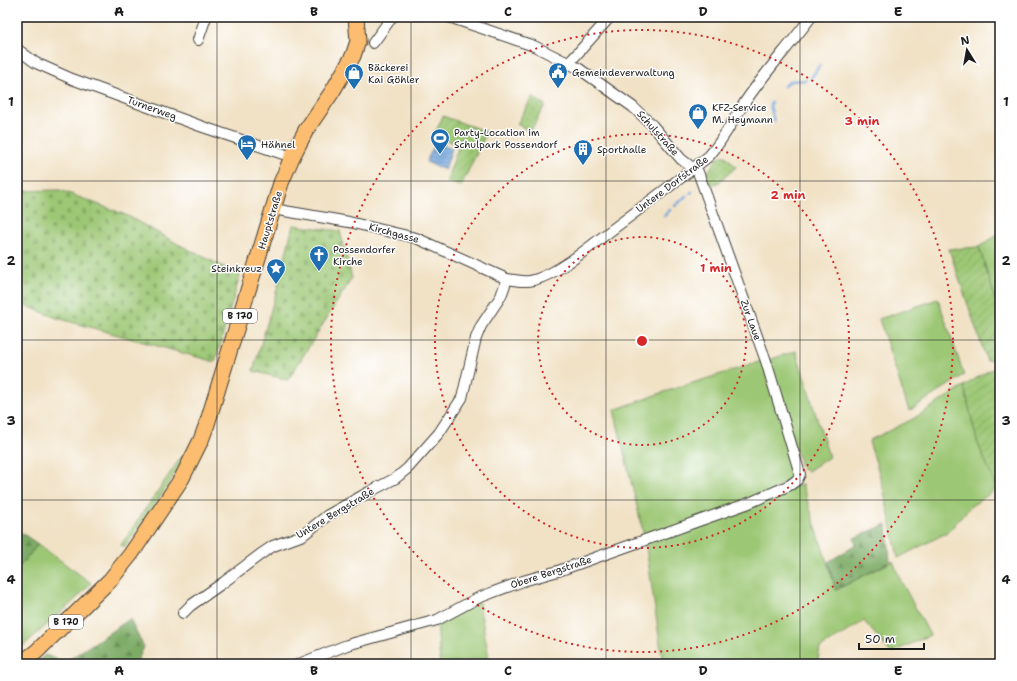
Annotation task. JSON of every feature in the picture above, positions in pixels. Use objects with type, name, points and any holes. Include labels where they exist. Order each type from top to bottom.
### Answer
[{"type":"main road","name":"Hauptstraße","points":[[20,664],[36,652],[111,579],[131,554],[182,478],[197,450],[207,424],[281,183],[306,130],[332,92],[353,56],[358,41],[356,17]]},
{"type":"street","points":[[198,40],[206,17]]},
{"type":"street","points":[[373,43],[392,17]]},
{"type":"street","name":"Schulstraße","points":[[449,17],[524,42],[578,68],[633,107],[652,125],[681,159],[694,168]]},
{"type":"street","points":[[569,63],[610,17]]},
{"type":"street","name":"Untere Dorfstraße","points":[[507,279],[532,281],[542,278],[556,270],[587,249],[709,156],[720,143],[744,104],[775,61],[810,17]]},
{"type":"street","name":"Turnerweg","points":[[17,49],[36,63],[72,79],[203,127],[292,157]]},
{"type":"street","name":"Zur Laue","points":[[694,168],[698,172],[766,361],[800,474]]},
{"type":"street","name":"Kirchgasse","points":[[274,209],[349,222],[416,238],[507,279]]},
{"type":"street","name":"Untere Bergstraße","points":[[183,613],[190,606],[273,546],[303,535],[328,515],[396,478],[408,468],[439,433],[462,398],[476,338],[501,296],[507,279]]},
{"type":"street","name":"Obere Bergstraße","points":[[299,664],[347,646],[437,620],[478,598],[523,581],[558,571],[749,503],[790,485],[797,480],[800,474]]},
{"type":"green space","points":[[532,97],[545,105],[530,132],[517,124]]},
{"type":"green space","points":[[443,116],[487,132],[461,186],[446,182],[459,145],[434,135]]},
{"type":"green space","points":[[721,156],[726,156],[736,167],[718,183],[709,185],[705,176],[717,159]]},
{"type":"green space","points":[[60,190],[126,215],[178,244],[240,275],[215,362],[57,318],[17,302],[17,191]]},
{"type":"green space","points":[[293,225],[340,231],[352,278],[288,380],[253,371],[278,286]]},
{"type":"green space","points":[[1000,233],[1000,314],[979,247]]},
{"type":"green space","points":[[979,247],[1000,314],[1000,357],[987,361],[949,249]]},
{"type":"green space","points":[[938,299],[964,375],[909,411],[879,319]]},
{"type":"green space","points":[[796,351],[829,457],[808,471],[802,469],[768,360]]},
{"type":"green space","points":[[762,361],[794,465],[792,477],[751,506],[802,484],[836,590],[893,561],[900,579],[930,635],[891,653],[864,621],[820,648],[817,664],[663,664],[645,540],[614,410],[661,393]]},
{"type":"green space","points":[[1000,366],[1000,487],[997,489],[977,441],[964,386],[986,372]]},
{"type":"green space","points":[[964,386],[977,441],[997,489],[971,506],[948,532],[898,558],[885,496],[869,442],[870,440],[913,419]]},
{"type":"green space","points":[[181,457],[184,458],[166,488],[125,547],[121,545]]},
{"type":"green space","points":[[887,524],[890,562],[836,590],[828,562],[856,545],[854,538]]},
{"type":"green space","points":[[17,530],[38,544],[23,563],[17,567]]},
{"type":"green space","points":[[38,544],[91,583],[75,600],[17,651],[17,567],[23,563]]},
{"type":"green space","points":[[478,598],[489,658],[440,664],[437,620]]},
{"type":"green space","points":[[130,619],[144,647],[136,664],[34,664],[45,655],[65,662]]},
{"type":"water","name":"Party-Location im Schulpark Possendorf","points":[[436,142],[452,148],[445,170],[426,162]]},
{"type":"waterway","points":[[811,78],[820,65]]},
{"type":"waterway","points":[[784,86],[790,81],[806,80]]},
{"type":"waterway","points":[[772,102],[770,105],[774,121]]},
{"type":"waterway","points":[[675,206],[686,196]]},
{"type":"waterway","points":[[664,216],[670,210]]},
{"type":"place","name":"Gemeindeverwaltung","points":[[558,89]]},
{"type":"place","name":"Bäckerei Kai Göhler","points":[[354,90]]},
{"type":"place","name":"KFZ-Service M. Heymann","points":[[698,130]]},
{"type":"place","name":"Party-Location im Schulpark Possendorf","points":[[440,155]]},
{"type":"place","name":"Hähnel","points":[[247,161]]},
{"type":"place","name":"Sporthalle","points":[[583,166]]},
{"type":"place","name":"Possendorfer Kirche","points":[[319,272]]},
{"type":"place","name":"Steinkreuz","points":[[276,285]]}]
